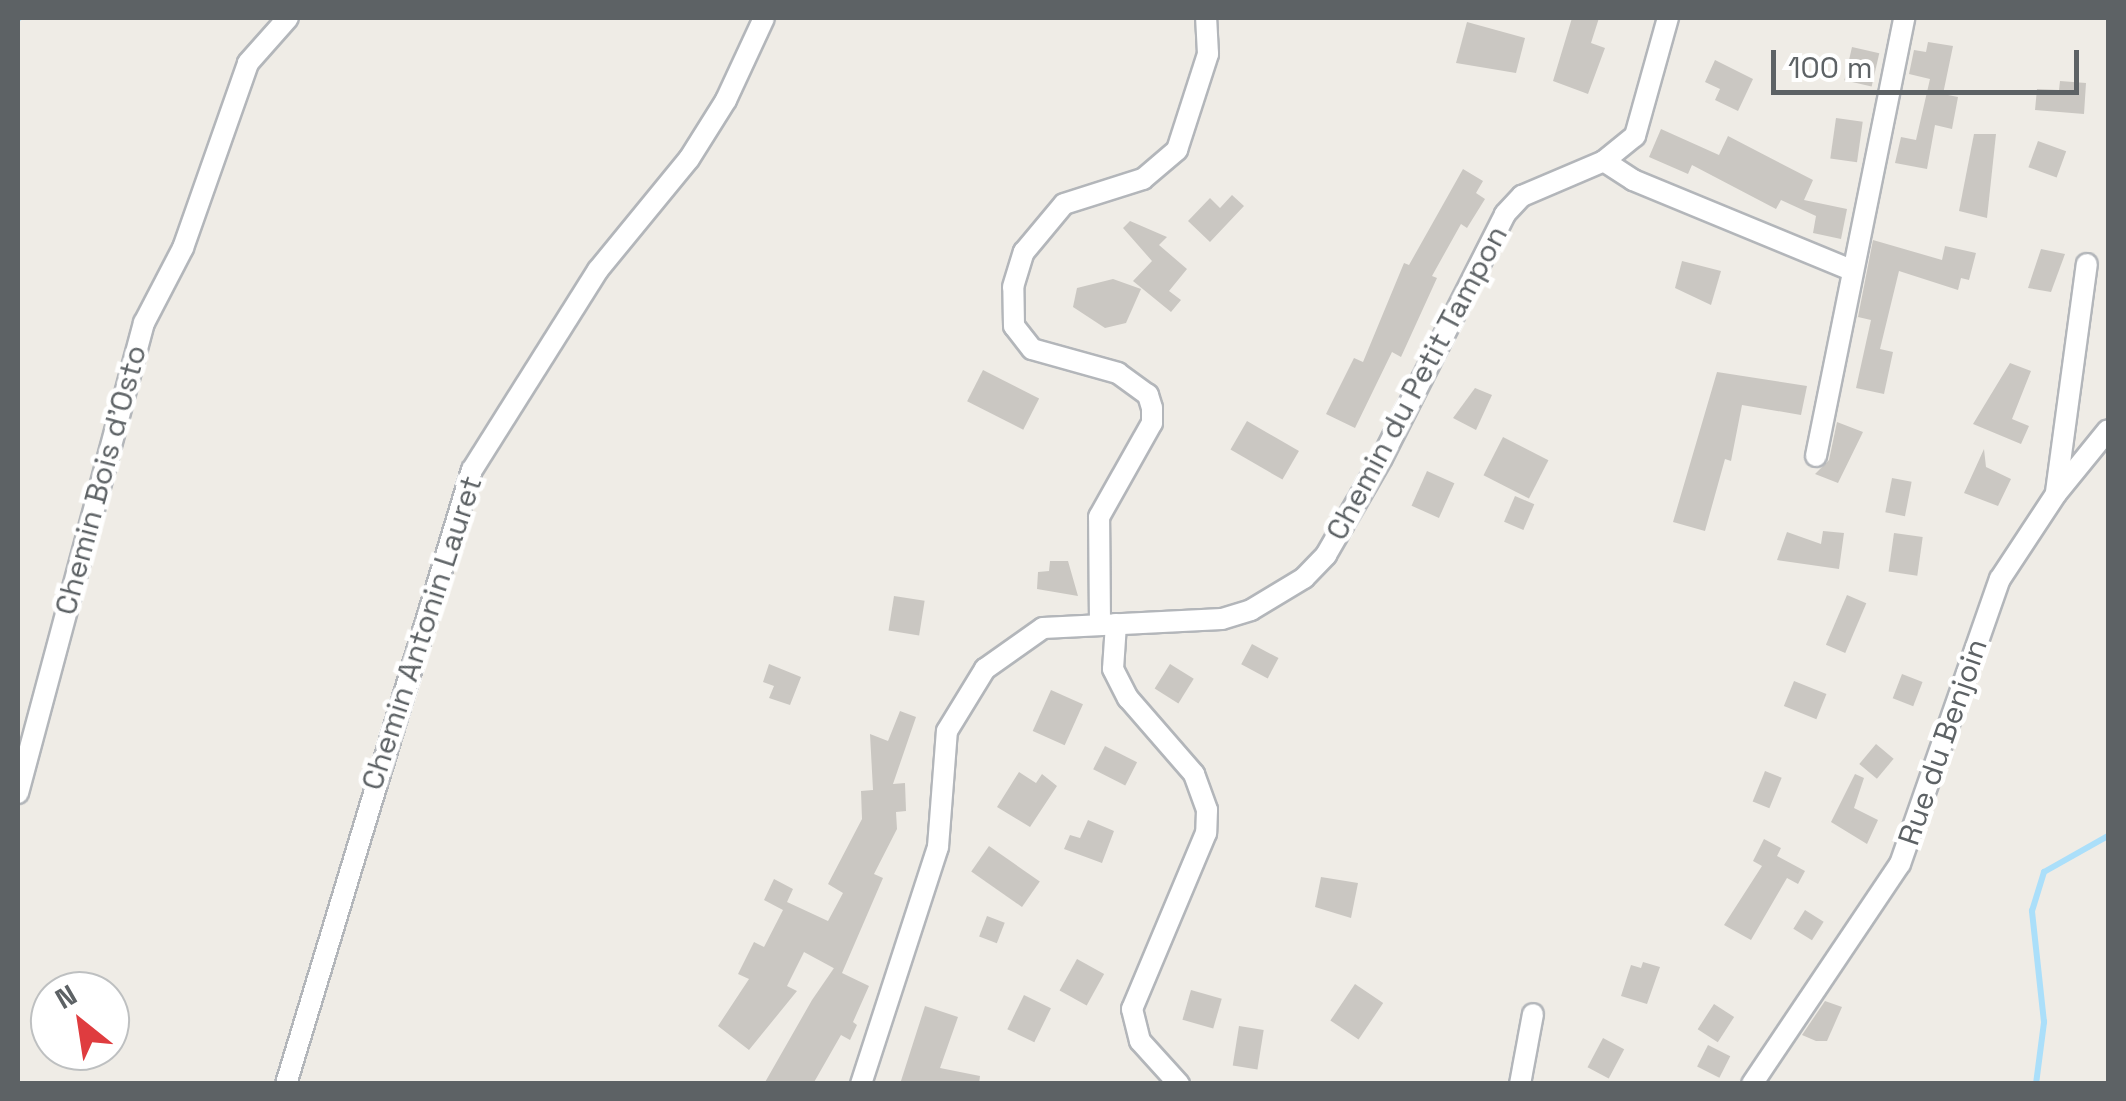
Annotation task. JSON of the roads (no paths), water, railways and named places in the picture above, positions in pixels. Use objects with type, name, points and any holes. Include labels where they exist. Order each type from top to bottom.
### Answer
[{"type":"street","name":"Chemin Bois d'Osto","points":[[18,792],[144,323],[183,248],[248,62],[288,18]]},
{"type":"street","name":"Chemin Antonin Lauret","points":[[286,1084],[472,470],[598,270],[689,159],[726,100],[764,18]]},
{"type":"street","points":[[1179,1084],[1140,1042],[1132,1009],[1206,833],[1207,810],[1194,774],[1128,698],[1113,669],[1098,517],[1152,422],[1152,408],[1148,396],[1118,373],[1032,350],[1014,326],[1013,287],[1024,252],[1064,204],[1143,179],[1178,150],[1199,98],[1208,54],[1206,18]]},
{"type":"street","name":"Chemin du Petit Tampon","points":[[861,1084],[938,846],[947,730],[960,702],[1014,643],[1044,628],[1222,619],[1304,578],[1326,555],[1382,458],[1504,214],[1542,185],[1604,161],[1635,136],[1645,114],[1668,18]]},
{"type":"street","points":[[1816,456],[1849,269],[1904,18]]},
{"type":"street","points":[[1604,161],[1633,180],[1849,269]]},
{"type":"street","name":"Rue du Benjoin","points":[[2056,494],[2088,264]]},
{"type":"street","name":"Rue du Benjoin","points":[[1752,1084],[1900,864],[2000,580],[2056,494],[2108,430]]},
{"type":"street","points":[[1520,1084],[1533,1014]]},
{"type":"waterway","points":[[2036,1084],[2044,1022],[2032,911],[2044,872],[2108,836]]}]
